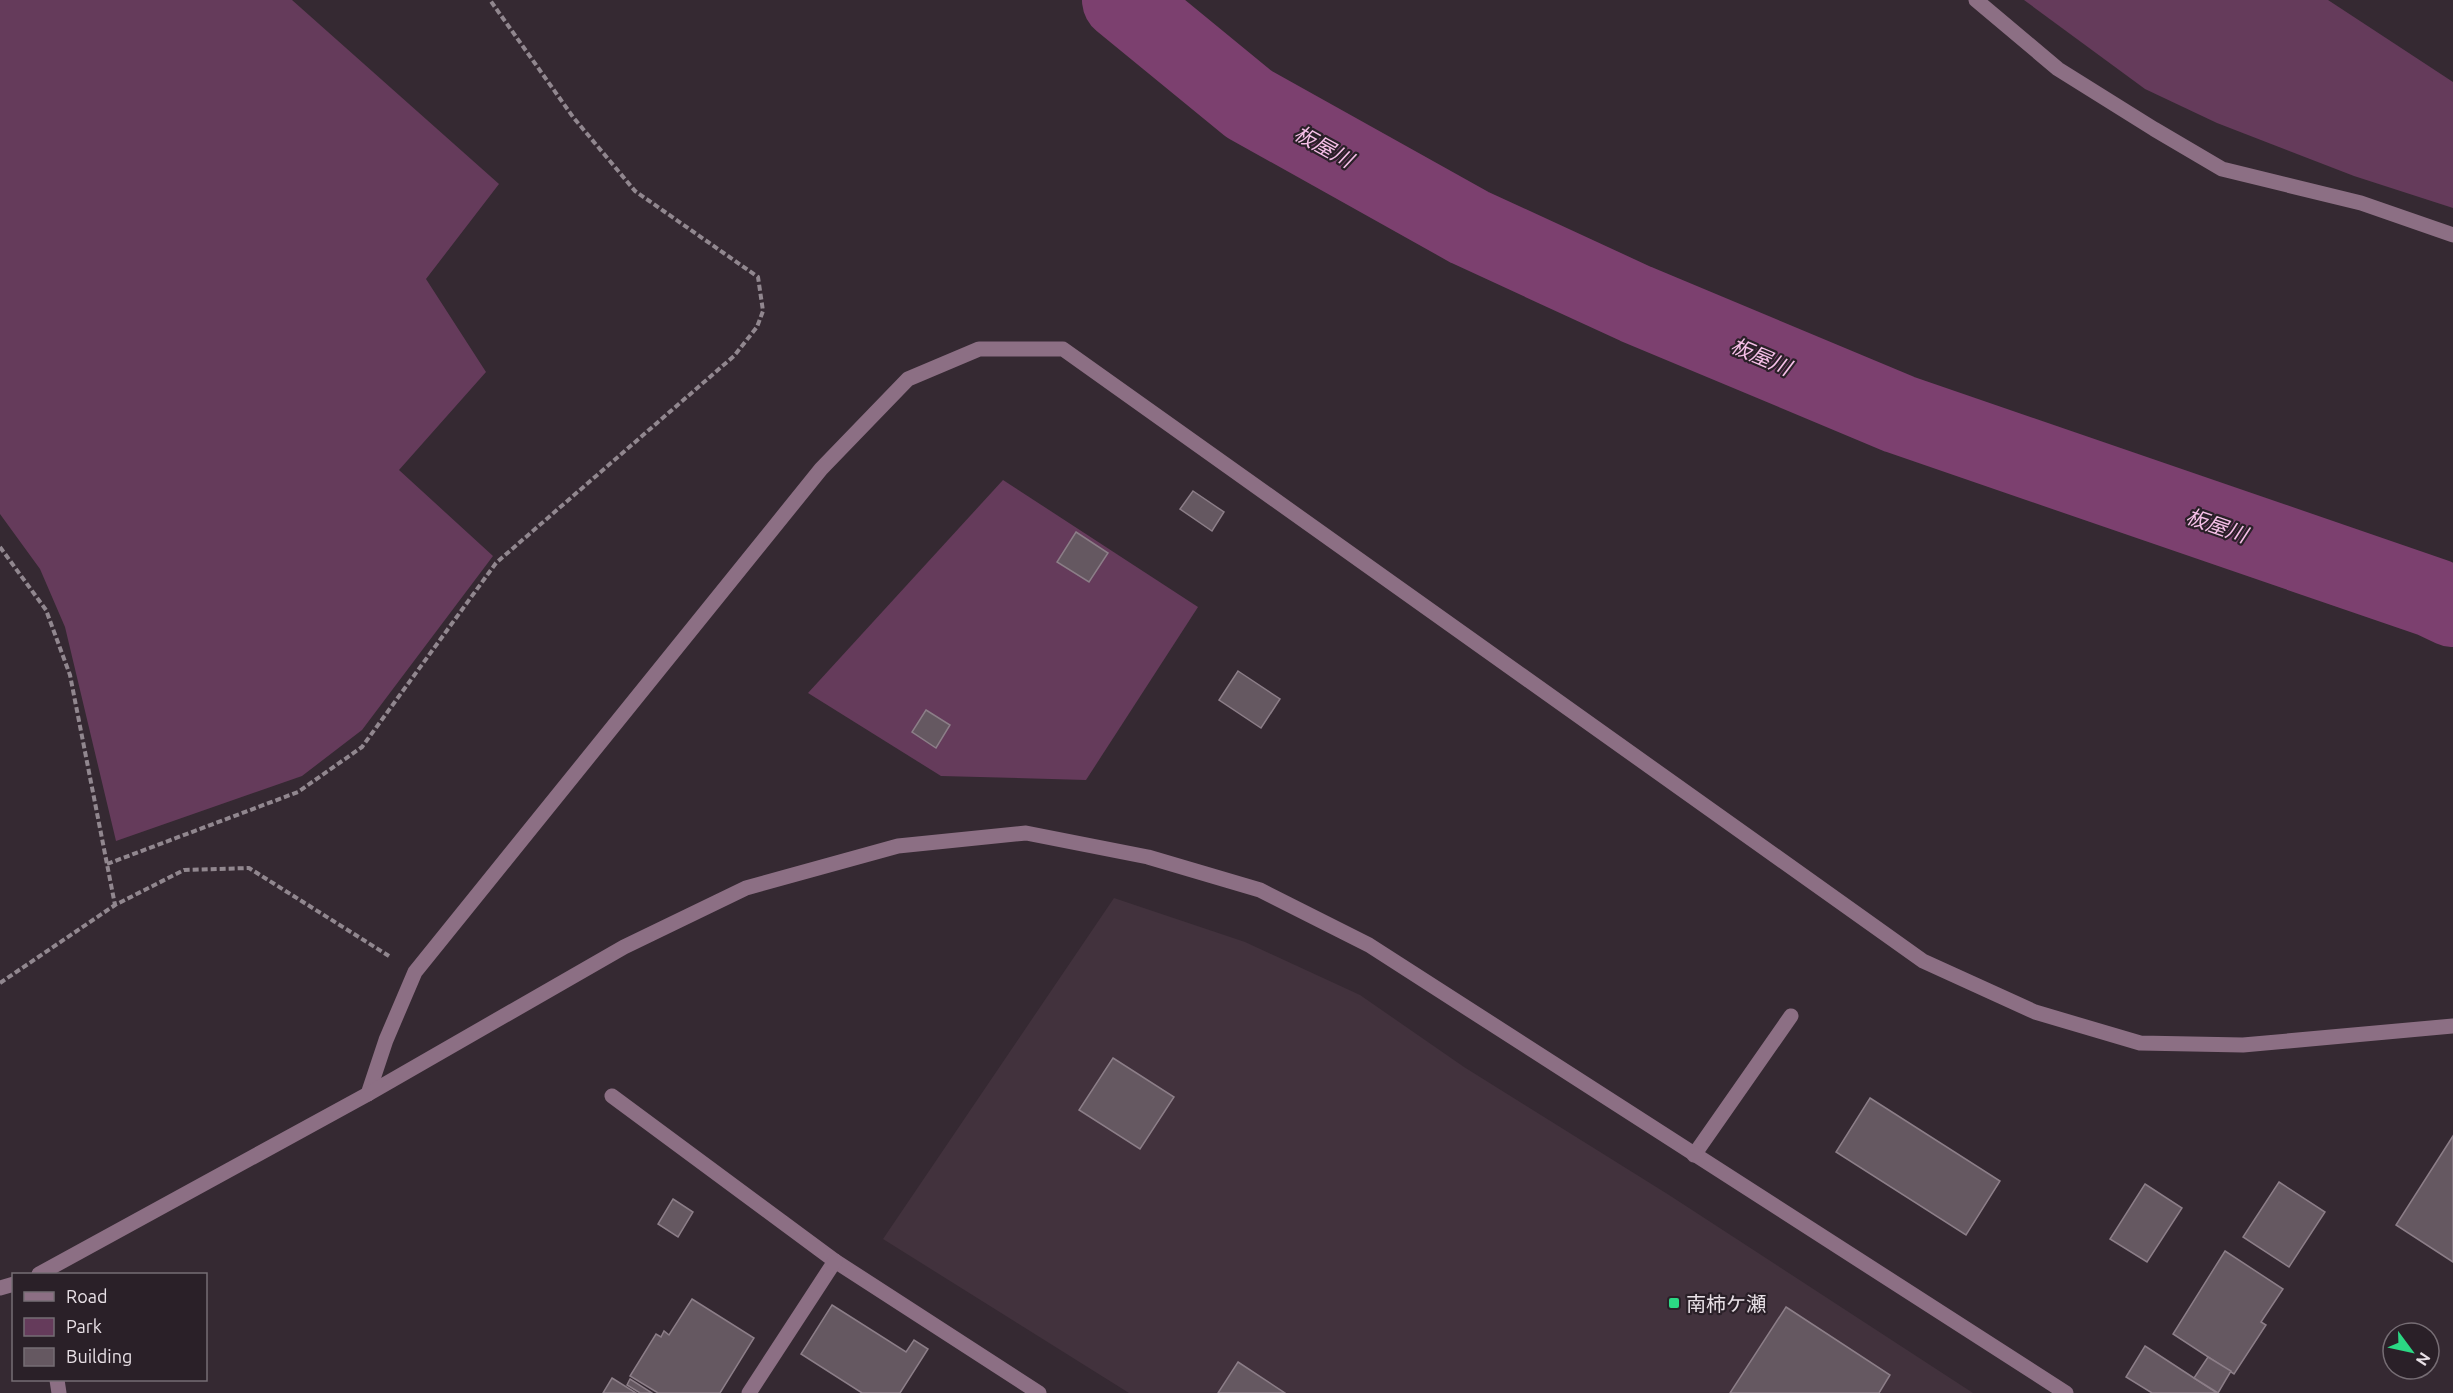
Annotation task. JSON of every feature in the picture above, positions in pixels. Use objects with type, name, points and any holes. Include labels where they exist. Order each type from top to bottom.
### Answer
[{"type":"street","points":[[1976,0],[2058,69],[2222,169],[2361,203],[2453,235]]},
{"type":"street","points":[[368,1094],[386,1040],[415,972],[821,470],[908,379],[979,349],[1063,349],[1923,961],[2035,1012],[2140,1043],[2243,1045],[2453,1026]]},
{"type":"street","points":[[43,1273],[368,1094],[624,947],[746,888],[898,846],[1026,833],[1148,857],[1260,890],[1368,945],[2067,1393]]},
{"type":"street","points":[[1694,1155],[1791,1016]]},
{"type":"street","points":[[612,1096],[835,1261],[1039,1393]]},
{"type":"street","points":[[749,1393],[835,1261]]},
{"type":"path","points":[[106,864],[298,792],[362,747],[496,563],[734,356],[757,327],[763,310],[758,277],[635,191],[573,117],[490,0]]},
{"type":"path","points":[[0,547],[46,610],[70,675],[115,905]]},
{"type":"path","points":[[0,983],[115,905],[184,870],[249,868],[415,972]]},
{"type":"shaded area","points":[[1114,898],[1245,942],[1360,995],[1464,1067],[1669,1195],[1973,1393],[1129,1393],[883,1239]]},
{"type":"green space","points":[[0,0],[292,0],[499,184],[426,279],[486,372],[399,470],[493,556],[362,730],[302,776],[116,841],[65,627],[40,569],[0,514]]},
{"type":"green space","points":[[2024,0],[2328,0],[2453,82],[2453,208],[2354,176],[2217,123],[2145,89]]},
{"type":"green space","points":[[1003,480],[1198,607],[1086,780],[941,776],[808,693]]},
{"type":"building","points":[[1193,491],[1224,512],[1212,531],[1180,509]]},
{"type":"building","points":[[1076,532],[1108,553],[1089,582],[1057,562]]},
{"type":"building","points":[[1238,671],[1280,699],[1261,728],[1219,700]]},
{"type":"building","points":[[926,710],[950,725],[936,748],[912,732]]},
{"type":"building","points":[[1113,1058],[1174,1097],[1140,1149],[1079,1110]]},
{"type":"building","points":[[1870,1098],[2000,1181],[1966,1235],[1836,1152]]},
{"type":"building","points":[[2453,1136],[2453,1262],[2396,1225]]},
{"type":"building","points":[[2279,1182],[2325,1212],[2289,1267],[2243,1237]]},
{"type":"building","points":[[2145,1184],[2182,1208],[2147,1262],[2110,1239]]},
{"type":"building","points":[[673,1199],[693,1212],[678,1237],[658,1224]]},
{"type":"building","points":[[2225,1251],[2283,1289],[2261,1322],[2266,1325],[2234,1374],[2173,1334]]},
{"type":"building","points":[[692,1299],[754,1338],[720,1393],[658,1393],[630,1376],[656,1334],[661,1337],[664,1331],[669,1335]]},
{"type":"building","points":[[832,1305],[906,1352],[914,1340],[928,1349],[900,1393],[862,1393],[801,1354]]},
{"type":"building","points":[[1786,1307],[1890,1375],[1879,1393],[1730,1393]]},
{"type":"building","points":[[2145,1346],[2217,1393],[2152,1393],[2126,1377]]},
{"type":"building","points":[[2208,1357],[2231,1371],[2218,1393],[2194,1378]]},
{"type":"building","points":[[1238,1362],[1285,1393],[1218,1393]]},
{"type":"building","points":[[612,1378],[636,1393],[603,1393]]},
{"type":"building","points":[[630,1379],[652,1393],[640,1393],[627,1385]]},
{"type":"waterway","name":"板屋川","points":[[1122,0],[1249,104],[1469,227],[1636,304],[1899,414],[2434,598],[2453,607]]},
{"type":"place","name":"南柿ケ瀬","points":[[1674,1303]]}]
